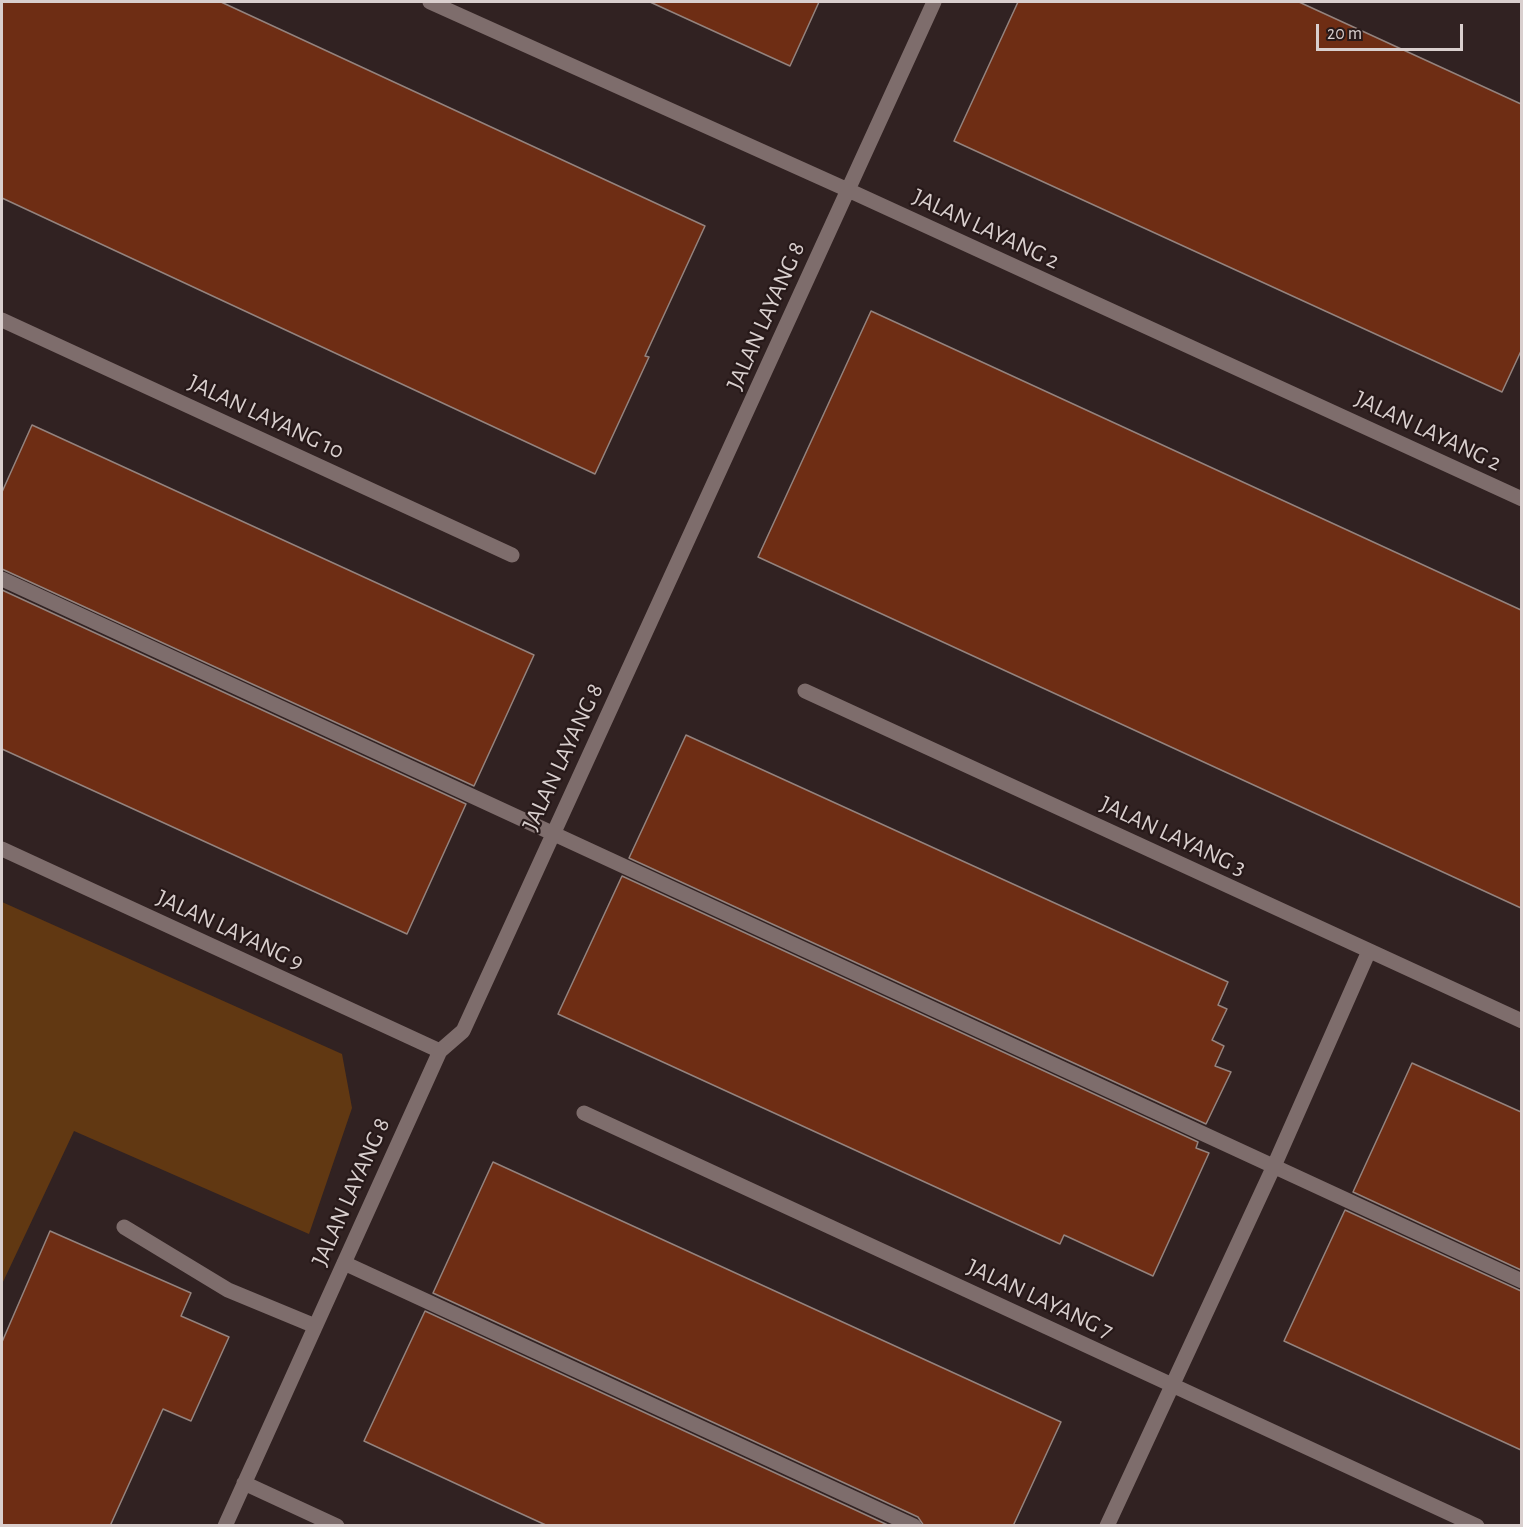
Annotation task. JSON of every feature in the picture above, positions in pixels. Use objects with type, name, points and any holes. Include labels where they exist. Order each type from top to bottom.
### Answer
[{"type":"street","name":"JALAN LAYANG 2","points":[[430,2],[848,190],[1521,499]]},
{"type":"street","name":"JALAN LAYANG 8","points":[[225,1526],[440,1052],[463,1031],[934,2]]},
{"type":"street","name":"JALAN LAYANG 10","points":[[2,320],[512,555]]},
{"type":"street","points":[[2,579],[1521,1281]]},
{"type":"street","name":"JALAN LAYANG 3","points":[[805,691],[1521,1021]]},
{"type":"street","name":"JALAN LAYANG 9","points":[[2,849],[440,1052]]},
{"type":"street","points":[[1107,1526],[1274,1166],[1369,951]]},
{"type":"street","name":"JALAN LAYANG 7","points":[[584,1113],[1477,1526]]},
{"type":"street","points":[[124,1227],[228,1290],[315,1326]]},
{"type":"street","points":[[344,1263],[914,1526]]},
{"type":"street","points":[[244,1483],[337,1526]]},
{"type":"shaded area","points":[[2,902],[342,1054],[352,1108],[309,1234],[74,1131],[2,1284]]},
{"type":"building","points":[[2,2],[221,2],[705,226],[645,356],[649,357],[595,474],[2,198]]},
{"type":"building","points":[[650,2],[819,2],[790,66]]},
{"type":"building","points":[[1018,2],[1299,2],[1521,104],[1521,351],[1502,392],[954,141]]},
{"type":"building","points":[[871,311],[1521,610],[1521,908],[758,557]]},
{"type":"building","points":[[32,425],[534,655],[474,786],[2,569],[2,492]]},
{"type":"building","points":[[2,590],[466,804],[407,934],[2,749]]},
{"type":"building","points":[[686,735],[1228,982],[1218,1005],[1227,1009],[1212,1040],[1224,1046],[1215,1066],[1231,1072],[1206,1124],[629,858]]},
{"type":"building","points":[[622,876],[1198,1142],[1196,1148],[1209,1153],[1153,1276],[1064,1235],[1060,1244],[558,1014]]},
{"type":"building","points":[[1412,1063],[1521,1112],[1521,1270],[1353,1192]]},
{"type":"building","points":[[493,1162],[1061,1422],[1013,1526],[924,1526],[918,1517],[433,1293]]},
{"type":"building","points":[[1345,1210],[1521,1291],[1521,1450],[1284,1341]]},
{"type":"building","points":[[50,1231],[191,1293],[181,1316],[229,1337],[191,1421],[163,1409],[110,1526],[2,1526],[2,1342]]},
{"type":"building","points":[[425,1311],[890,1526],[548,1526],[502,1505],[364,1441]]}]
